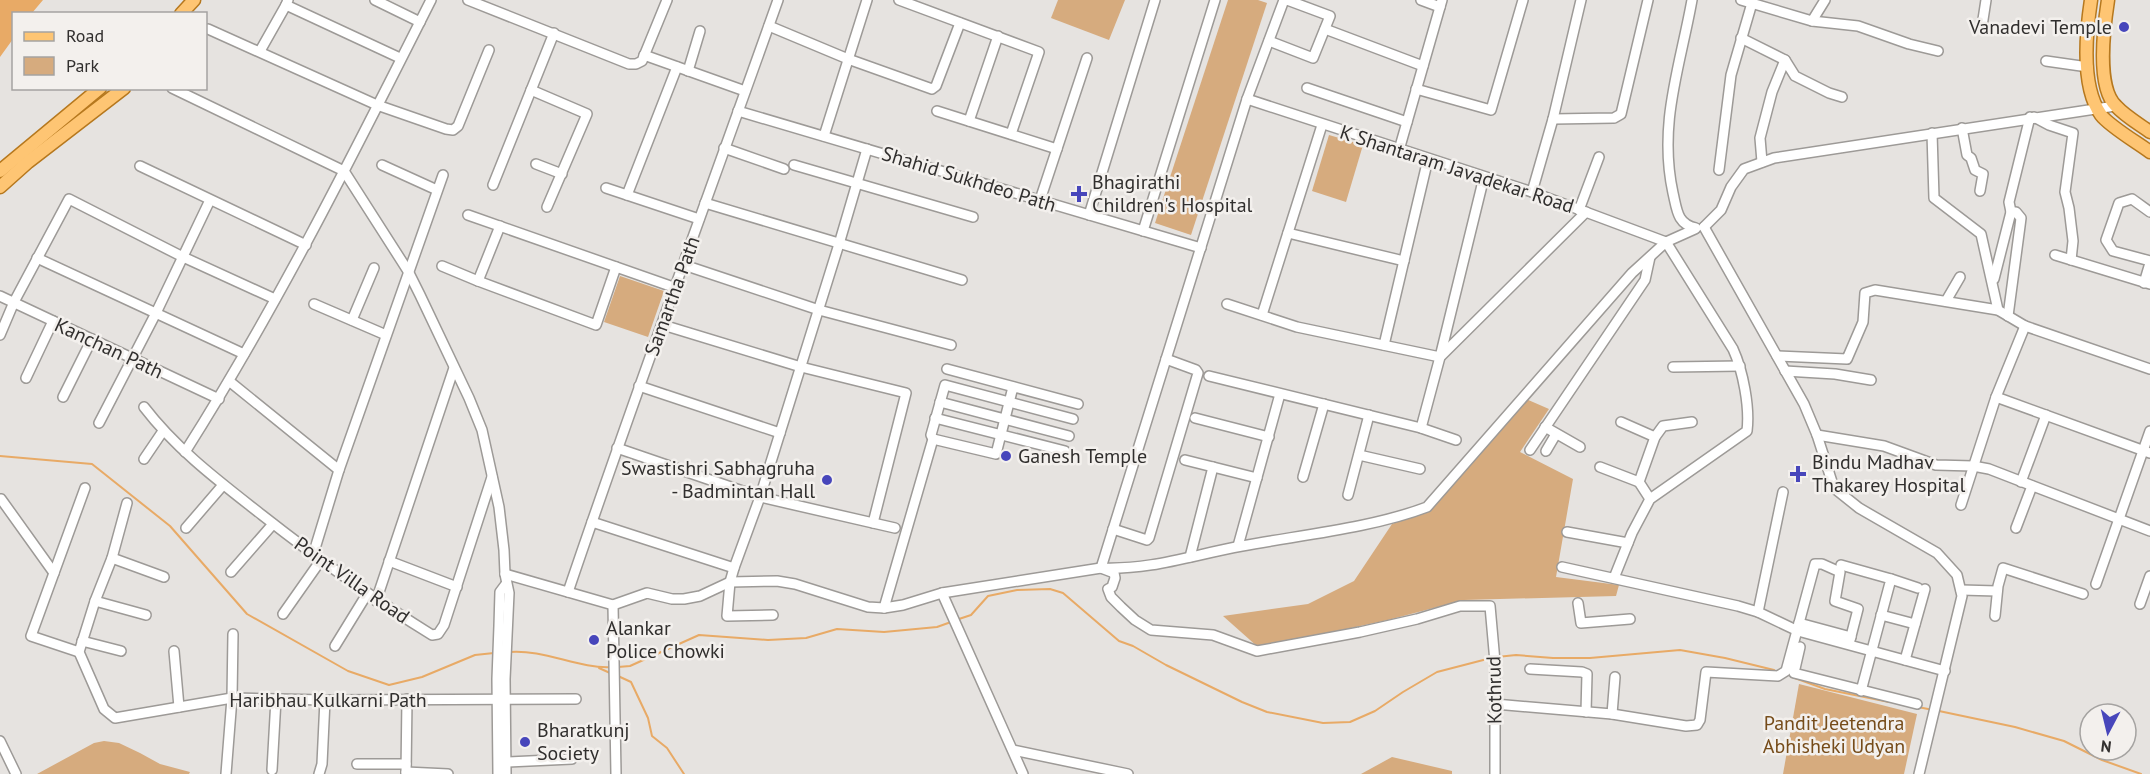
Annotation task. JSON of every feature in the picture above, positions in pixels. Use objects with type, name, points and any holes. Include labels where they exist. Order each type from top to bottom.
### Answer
[{"type":"main road","points":[[183,12],[194,0]]},
{"type":"main road","points":[[2091,0],[2088,67],[2092,100],[2102,117],[2150,152]]},
{"type":"main road","points":[[2108,0],[2104,28],[2104,76],[2108,94],[2115,106],[2150,132]]},
{"type":"main road","points":[[0,171],[98,90]]},
{"type":"main road","points":[[0,187],[28,162],[121,90]]},
{"type":"street","points":[[376,0],[420,22]]},
{"type":"street","points":[[185,452],[219,399],[306,245],[431,0]]},
{"type":"street","points":[[468,0],[628,64],[642,61],[667,0]]},
{"type":"street","name":"Samartha Path","points":[[568,592],[617,448],[778,0]]},
{"type":"street","points":[[824,136],[867,0]]},
{"type":"street","points":[[899,0],[1039,52],[1011,134]]},
{"type":"street","points":[[1089,215],[1155,0]]},
{"type":"street","points":[[1143,231],[1215,0]]},
{"type":"street","points":[[1101,568],[1247,99],[1269,41],[1286,0],[1330,16],[1313,58],[1269,41]]},
{"type":"street","points":[[1399,150],[1441,4],[1421,0]]},
{"type":"street","points":[[1416,89],[1491,110],[1523,0]]},
{"type":"street","points":[[1532,192],[1553,119],[1581,0]]},
{"type":"street","points":[[1553,119],[1614,118],[1621,114],[1648,0]]},
{"type":"street","points":[[1692,0],[1672,95],[1666,143],[1668,168],[1679,219],[1685,225],[1700,228],[1777,357],[1804,404],[1817,435],[1834,488],[1858,508],[1937,553],[1957,575],[1962,596],[1959,612],[1919,774]]},
{"type":"street","points":[[1742,0],[1812,21],[1858,26],[1909,44],[1938,51]]},
{"type":"street","points":[[1812,21],[1825,0]]},
{"type":"street","points":[[1982,26],[1986,0]]},
{"type":"street","points":[[260,51],[287,2],[400,58]]},
{"type":"street","points":[[1719,170],[1731,75],[1752,3]]},
{"type":"street","points":[[769,26],[932,89],[936,86],[960,22]]},
{"type":"street","points":[[208,29],[378,105],[453,130],[458,126],[489,50]]},
{"type":"street","points":[[1325,29],[1423,66]]},
{"type":"street","points":[[688,71],[700,31]]},
{"type":"street","points":[[493,185],[554,33]]},
{"type":"street","points":[[969,121],[998,36]]},
{"type":"street","points":[[1742,38],[1785,60],[1795,76],[1842,97]]},
{"type":"street","points":[[644,55],[745,91]]},
{"type":"street","points":[[1040,200],[1087,58]]},
{"type":"street","points":[[1761,162],[1760,138],[1772,92],[1785,60]]},
{"type":"street","points":[[2046,60],[2088,67]]},
{"type":"street","points":[[627,195],[677,67]]},
{"type":"street","points":[[1307,88],[1407,122]]},
{"type":"street","points":[[176,90],[344,171],[408,271],[454,368],[482,430],[493,475],[502,530],[505,579],[501,592],[503,626],[498,774]]},
{"type":"street","points":[[531,90],[587,114],[547,207]]},
{"type":"street","name":"K Shantaram Javadekar Road","points":[[1247,99],[1532,192],[1666,242]]},
{"type":"street","points":[[505,579],[568,592],[613,605],[647,593],[672,599],[684,599],[700,596],[730,582],[777,581],[795,584],[868,607],[884,608],[903,605],[942,593],[1101,568],[1149,567],[1238,546],[1401,517],[1427,507],[1632,273],[1666,242],[1700,228],[1721,210],[1731,187],[1744,169],[1774,158],[2115,106]]},
{"type":"street","name":"Shahid Sukhdeo Path","points":[[738,111],[1201,248]]},
{"type":"street","points":[[937,111],[1057,149]]},
{"type":"street","points":[[1993,284],[2011,212],[2009,202],[2032,117]]},
{"type":"street","points":[[2032,117],[2073,133],[2065,192],[2073,241],[2071,260]]},
{"type":"street","points":[[1262,315],[1322,125]]},
{"type":"street","points":[[1962,128],[1967,155],[1971,158],[1975,170],[1983,174],[1980,191]]},
{"type":"street","points":[[1932,133],[1934,198],[1981,234],[1998,310]]},
{"type":"street","points":[[724,148],[784,170]]},
{"type":"street","points":[[773,615],[727,616],[730,582],[760,497],[840,244],[867,149]]},
{"type":"street","points":[[1440,357],[1582,211],[1599,157]]},
{"type":"street","points":[[1384,345],[1428,159]]},
{"type":"street","points":[[536,164],[561,174]]},
{"type":"street","points":[[382,165],[437,190]]},
{"type":"street","points":[[794,165],[973,217]]},
{"type":"street","points":[[140,166],[306,245]]},
{"type":"street","points":[[283,614],[317,558],[339,470],[442,175]]},
{"type":"street","points":[[1421,428],[1484,177]]},
{"type":"street","points":[[606,188],[699,219]]},
{"type":"street","points":[[0,334],[14,302],[69,199],[183,257],[275,299]]},
{"type":"street","points":[[2055,255],[2147,283],[2150,262],[2113,251],[2106,240],[2118,203],[2132,199],[2150,212]]},
{"type":"street","points":[[99,423],[156,313],[210,200]]},
{"type":"street","points":[[705,203],[962,280]]},
{"type":"street","points":[[2008,316],[2021,218],[2016,212],[2011,212]]},
{"type":"street","points":[[468,214],[676,288]]},
{"type":"street","points":[[478,282],[500,226]]},
{"type":"street","points":[[1288,233],[1404,261]]},
{"type":"street","points":[[1614,578],[1650,499],[1747,431],[1748,421],[1740,366],[1733,349],[1666,242]]},
{"type":"street","points":[[1530,450],[1645,280],[1650,257]]},
{"type":"street","points":[[37,258],[244,354]]},
{"type":"street","points":[[684,265],[819,310],[951,345]]},
{"type":"street","points":[[442,266],[478,282],[596,325],[616,267]]},
{"type":"street","points":[[352,320],[374,268]]},
{"type":"street","points":[[1946,301],[1960,277]]},
{"type":"street","points":[[1777,357],[1847,359],[1863,322],[1865,292],[1875,290],[1998,310],[2025,326],[2150,369]]},
{"type":"street","name":"Kanchan Path","points":[[0,296],[219,399]]},
{"type":"street","points":[[1227,303],[1297,327],[1440,357]]},
{"type":"street","points":[[314,304],[386,335]]},
{"type":"street","points":[[26,378],[53,321]]},
{"type":"street","points":[[663,325],[801,367],[906,393],[873,523]]},
{"type":"street","points":[[1961,505],[1996,397],[2025,326]]},
{"type":"street","points":[[63,396],[92,339]]},
{"type":"street","points":[[1113,529],[1147,540],[1149,538],[1198,373],[1196,370],[1166,359]]},
{"type":"street","points":[[1673,367],[1740,366]]},
{"type":"street","points":[[376,601],[454,368]]},
{"type":"street","points":[[947,369],[1078,404]]},
{"type":"street","points":[[1785,371],[1835,374],[1871,380]]},
{"type":"street","points":[[1209,376],[1421,428],[1456,440]]},
{"type":"street","points":[[229,381],[339,470]]},
{"type":"street","points":[[884,608],[933,439],[931,435],[945,385],[1073,420]]},
{"type":"street","points":[[639,386],[780,433]]},
{"type":"street","points":[[933,439],[996,454],[1013,387]]},
{"type":"street","points":[[1238,546],[1280,394]]},
{"type":"street","points":[[1996,397],[2146,452]]},
{"type":"street","points":[[940,402],[1069,436]]},
{"type":"street","points":[[1303,477],[1324,404]]},
{"type":"street","name":"Point Villa Road","points":[[144,407],[163,431],[223,485],[376,601],[432,635],[438,634],[444,626],[493,475]]},
{"type":"street","points":[[1348,495],[1369,415]]},
{"type":"street","points":[[2022,482],[2046,416]]},
{"type":"street","points":[[935,418],[1065,451]]},
{"type":"street","points":[[1195,418],[1269,437]]},
{"type":"street","points":[[1621,422],[1655,437]]},
{"type":"street","points":[[1639,482],[1655,437],[1663,426],[1692,422]]},
{"type":"street","points":[[1545,427],[1580,447]]},
{"type":"street","points":[[2096,584],[2146,452],[2150,430]]},
{"type":"street","points":[[144,459],[163,431]]},
{"type":"street","points":[[1546,451],[1556,434]]},
{"type":"street","points":[[1817,435],[1884,446],[1936,465],[1973,465],[1989,469],[2150,531]]},
{"type":"street","points":[[617,448],[760,497],[895,528]]},
{"type":"street","points":[[1359,455],[1419,469]]},
{"type":"street","points":[[1185,460],[1257,478]]},
{"type":"street","points":[[1190,557],[1213,467]]},
{"type":"street","points":[[1600,467],[1639,482],[1650,499]]},
{"type":"street","points":[[186,528],[223,485]]},
{"type":"street","points":[[2016,528],[2032,486]]},
{"type":"street","points":[[85,488],[31,636],[79,652],[112,558],[127,503]]},
{"type":"street","points":[[1758,612],[1783,492]]},
{"type":"street","points":[[4,497],[54,573]]},
{"type":"street","points":[[592,522],[734,568]]},
{"type":"street","points":[[231,572],[273,524]]},
{"type":"street","points":[[1567,532],[1628,543]]},
{"type":"street","points":[[112,558],[164,577]]},
{"type":"street","points":[[389,561],[457,587]]},
{"type":"street","points":[[1495,704],[1612,714],[1686,726],[1697,725],[1700,720],[1706,672],[1778,676],[1788,666],[1813,565],[1822,564],[1840,572],[1835,602],[1858,609],[1850,641]]},
{"type":"street","points":[[1841,565],[1922,588],[1905,660]]},
{"type":"street","points":[[1562,567],[1758,612],[1798,627],[1945,671]]},
{"type":"street","name":"Kothrud","points":[[1101,568],[1114,573],[1114,582],[1108,589],[1111,597],[1136,620],[1151,630],[1212,635],[1257,651],[1394,624],[1460,606],[1490,606],[1495,662],[1495,774]]},
{"type":"street","points":[[1995,616],[1997,591],[2003,568],[2083,594]]},
{"type":"street","points":[[2140,604],[2150,576]]},
{"type":"street","points":[[1861,691],[1891,579]]},
{"type":"street","points":[[1961,590],[1997,591]]},
{"type":"street","points":[[942,593],[1023,774]]},
{"type":"street","points":[[335,646],[367,594]]},
{"type":"street","points":[[95,601],[146,615]]},
{"type":"street","points":[[1578,603],[1581,623],[1630,619]]},
{"type":"street","points":[[613,605],[616,774]]},
{"type":"street","points":[[1881,615],[1915,624]]},
{"type":"street","points":[[226,774],[232,698],[233,634]]},
{"type":"street","points":[[82,641],[120,651]]},
{"type":"street","points":[[1800,647],[1794,674],[1917,704]]},
{"type":"street","points":[[174,651],[179,707]]},
{"type":"street","name":"Haribhau Kulkarni Path","points":[[79,652],[104,709],[115,718],[232,698],[576,699]]},
{"type":"street","points":[[1530,669],[1587,674],[1586,712]]},
{"type":"street","points":[[1612,714],[1615,676]]},
{"type":"street","points":[[272,770],[276,699]]},
{"type":"street","points":[[406,770],[407,699]]},
{"type":"street","points":[[501,699],[506,774]]},
{"type":"street","points":[[319,774],[322,764],[325,700]]},
{"type":"street","points":[[0,741],[16,774]]},
{"type":"street","points":[[1013,750],[1128,774]]},
{"type":"street","points":[[506,762],[572,759]]},
{"type":"street","points":[[357,764],[448,774]]},
{"type":"green space","points":[[1058,0],[1125,0],[1109,40],[1051,18]]},
{"type":"green space","points":[[1228,0],[1258,0],[1267,3],[1191,235],[1155,223]]},
{"type":"green space","points":[[1329,135],[1363,145],[1346,202],[1312,191]]},
{"type":"green space","points":[[620,276],[664,291],[648,337],[604,322]]},
{"type":"green space","points":[[1526,399],[1549,409],[1520,452],[1573,479],[1556,577],[1619,585],[1616,596],[1464,600],[1388,620],[1259,648],[1223,616],[1308,604],[1354,581],[1392,524],[1430,509]]},
{"type":"green space","name":"Pandit Jeetendra Abhisheki Udyan","points":[[1799,684],[1917,714],[1904,774],[1783,774]]},
{"type":"green space","points":[[104,741],[119,743],[160,764],[190,772],[189,774],[37,774],[94,743]]},
{"type":"green space","points":[[1392,757],[1452,771],[1452,774],[1361,774]]},
{"type":"shaded area","points":[[0,0],[43,0],[33,12],[12,12],[12,40],[0,57]]},
{"type":"waterway","points":[[0,456],[92,464],[170,526],[247,614],[348,671],[389,685],[422,677],[475,655],[494,653]]},
{"type":"waterway","points":[[956,620],[971,615],[988,596],[1017,590],[1050,589],[1063,593],[1119,641],[1133,646],[1166,665],[1267,712],[1323,723],[1350,722],[1375,711],[1437,672],[1491,658]]},
{"type":"waterway","points":[[618,667],[630,666],[699,635],[768,640],[806,638],[837,629],[884,632],[937,627],[951,622]]},
{"type":"waterway","points":[[1497,657],[1516,655],[1590,658],[1680,650],[1774,670]]},
{"type":"waterway","points":[[509,652],[536,653],[587,665],[612,667]]},
{"type":"waterway","points":[[599,668],[610,673]]},
{"type":"waterway","points":[[618,676],[631,682],[648,718],[652,736],[667,748],[684,774]]},
{"type":"waterway","points":[[1792,677],[1825,689],[1889,702]]},
{"type":"waterway","points":[[1918,707],[1933,710]]},
{"type":"waterway","points":[[1939,711],[2015,727],[2064,741],[2102,760],[2141,774]]},
{"type":"place","name":"Vanadevi Temple","points":[[2124,27]]},
{"type":"place","name":"Bhagirathi Children's Hospital","points":[[1079,194]]},
{"type":"place","name":"Ganesh Temple","points":[[1006,456]]},
{"type":"place","name":"Bindu Madhav Thakarey Hospital","points":[[1798,474]]},
{"type":"place","name":"Swastishri Sabhagruha - Badmintan Hall","points":[[827,480]]},
{"type":"place","name":"Alankar Police Chowki","points":[[594,640]]},
{"type":"place","name":"Bharatkunj Society","points":[[525,742]]}]
